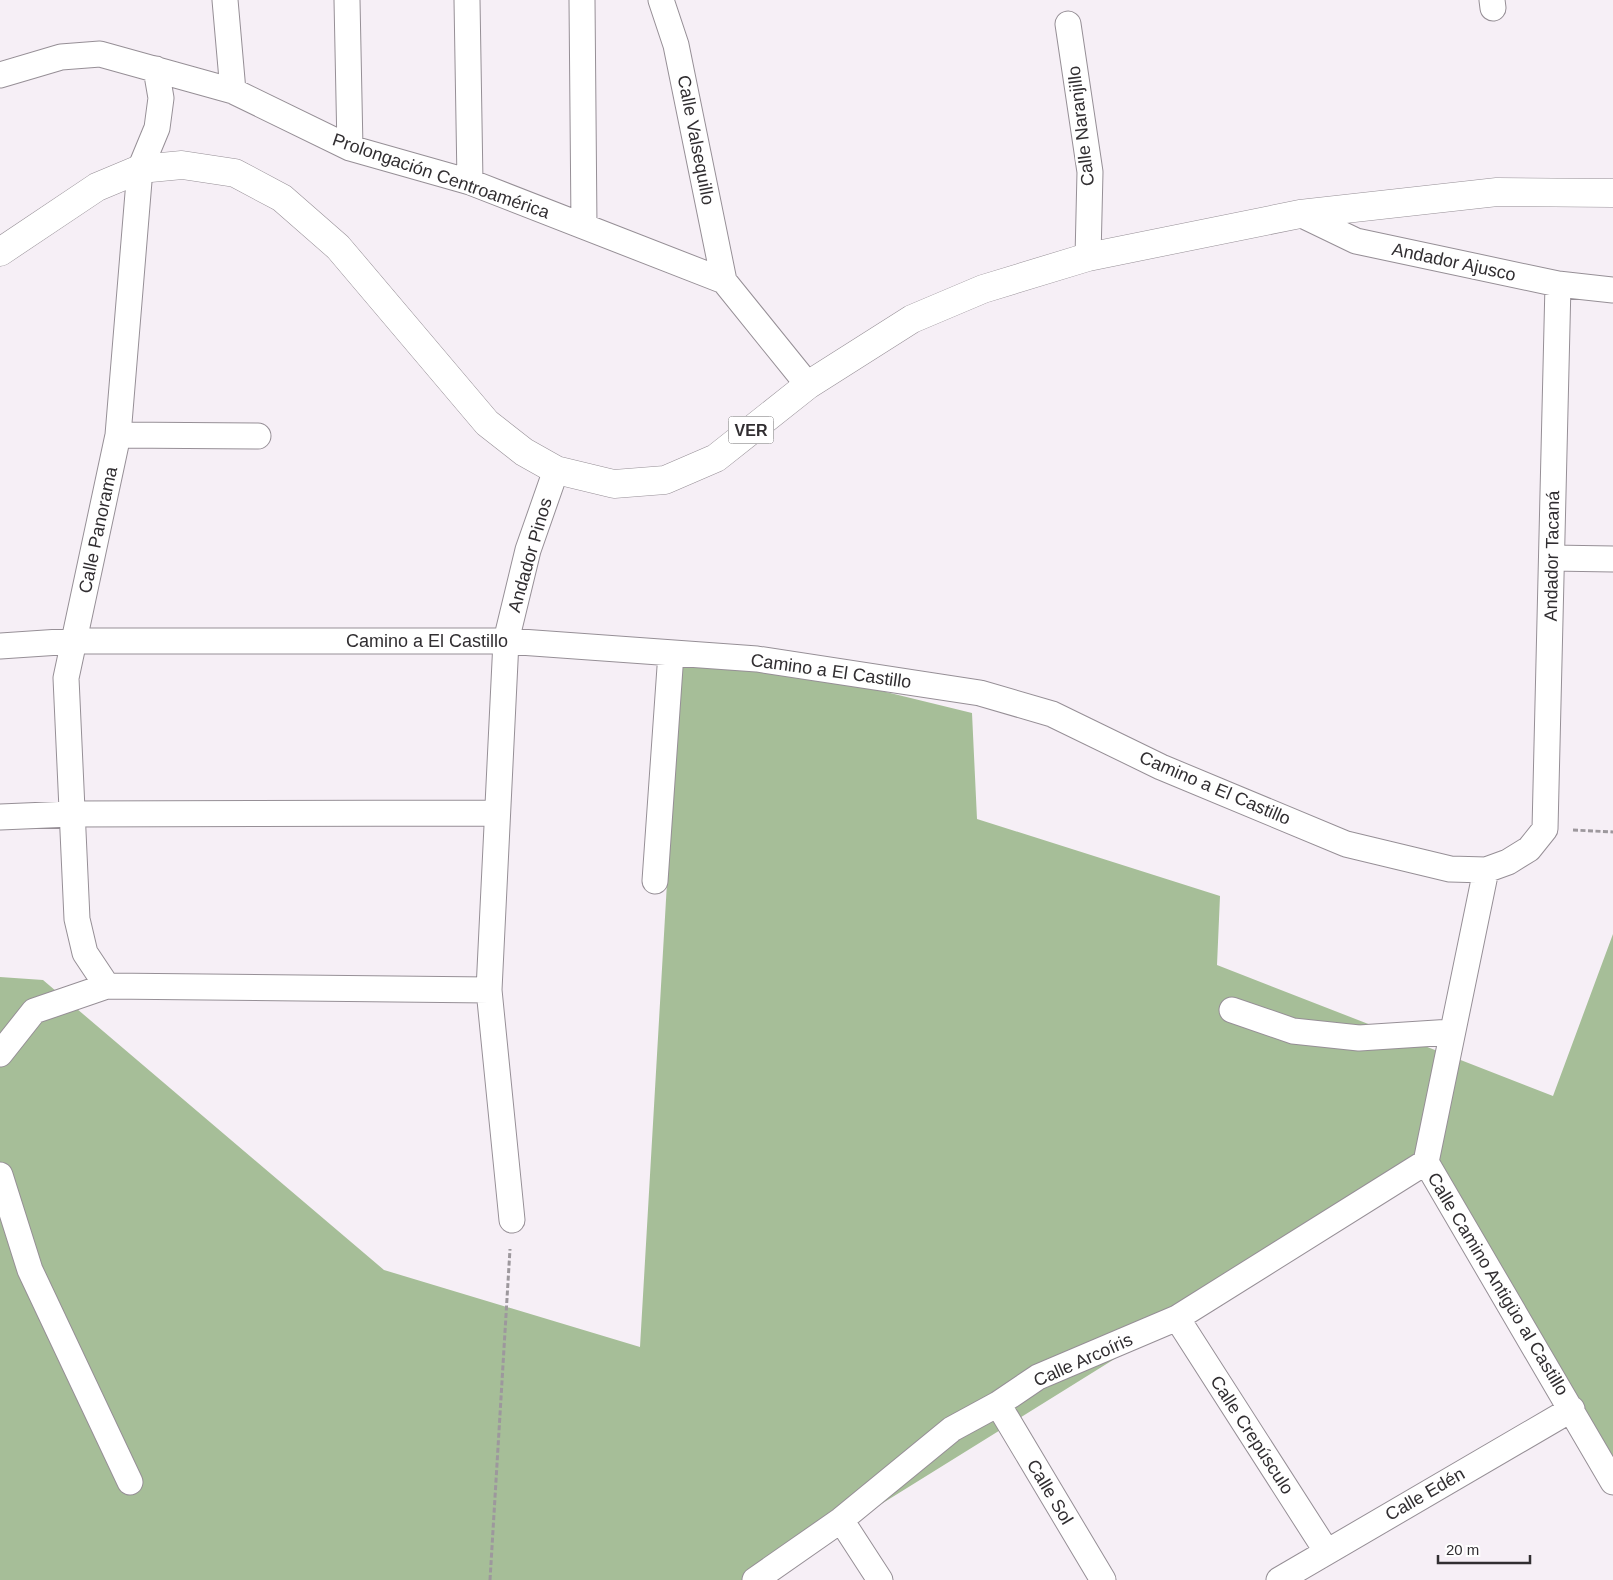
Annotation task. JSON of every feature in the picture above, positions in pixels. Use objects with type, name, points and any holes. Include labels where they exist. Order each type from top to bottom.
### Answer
[{"type":"main road","name":"VER","points":[[0,252],[97,187],[140,169],[182,165],[235,173],[282,198],[338,247],[487,422],[524,452],[556,470],[614,484],[665,480],[716,458],[808,385],[912,320],[983,289],[1088,257],[1300,214],[1497,192],[1613,194]]},
{"type":"street","points":[[225,0],[233,91]]},
{"type":"street","points":[[347,0],[350,148]]},
{"type":"street","points":[[468,0],[470,182]]},
{"type":"street","points":[[582,0],[584,226]]},
{"type":"street","name":"Calle Valsequillo","points":[[661,0],[676,45],[724,281]]},
{"type":"street","name":"Calle Naranjillo","points":[[1068,24],[1090,172],[1088,257]]},
{"type":"street","name":"Prolongación Centroamérica","points":[[0,75],[61,57],[100,54],[233,91],[350,148],[470,182],[724,281],[808,385]]},
{"type":"street","name":"Calle Panorama","points":[[107,986],[85,953],[77,919],[66,678],[118,435],[140,169],[157,128],[161,98],[156,69]]},
{"type":"street","name":"Andador Ajusco","points":[[1300,214],[1356,241],[1558,284],[1613,290]]},
{"type":"street","name":"Andador Tacaná","points":[[1545,829],[1558,284]]},
{"type":"street","points":[[118,435],[258,436]]},
{"type":"street","name":"Andador Pinos","points":[[512,1220],[489,990],[506,641],[528,550],[556,470]]},
{"type":"street","points":[[1552,558],[1613,559]]},
{"type":"street","name":"Camino a El Castillo","points":[[0,646],[75,641],[506,641],[757,659],[980,693],[1052,714],[1161,767],[1346,844],[1450,869],[1486,870],[1508,862],[1529,849],[1545,829]]},
{"type":"street","points":[[655,882],[671,653]]},
{"type":"street","points":[[0,817],[71,814],[497,813]]},
{"type":"street","name":"Calle Camino Antigüo al Castillo","points":[[1486,870],[1426,1162],[1613,1482]]},
{"type":"street","points":[[0,1054],[34,1011],[107,986],[489,990]]},
{"type":"street","points":[[1232,1010],[1293,1031],[1350,1037],[1452,1032]]},
{"type":"street","name":"Calle Arcoíris","points":[[754,1580],[841,1520],[952,1429],[998,1404],[1038,1377],[1177,1318],[1426,1162]]},
{"type":"street","points":[[0,1175],[30,1270],[130,1482]]},
{"type":"street","name":"Calle Crepúsculo","points":[[1177,1318],[1327,1552]]},
{"type":"street","name":"Calle Sol","points":[[998,1404],[1103,1580]]},
{"type":"street","name":"Calle Edén","points":[[1279,1580],[1572,1409]]},
{"type":"street","points":[[841,1520],[880,1580]]},
{"type":"path","points":[[1545,829],[1613,832]]},
{"type":"path","points":[[490,1580],[512,1220]]},
{"type":"green space","points":[[681,642],[972,713],[977,819],[1220,896],[1217,965],[1553,1096],[1613,934],[1613,1490],[1420,1169],[759,1580],[0,1580],[0,977],[43,980],[384,1270],[640,1347]]}]
